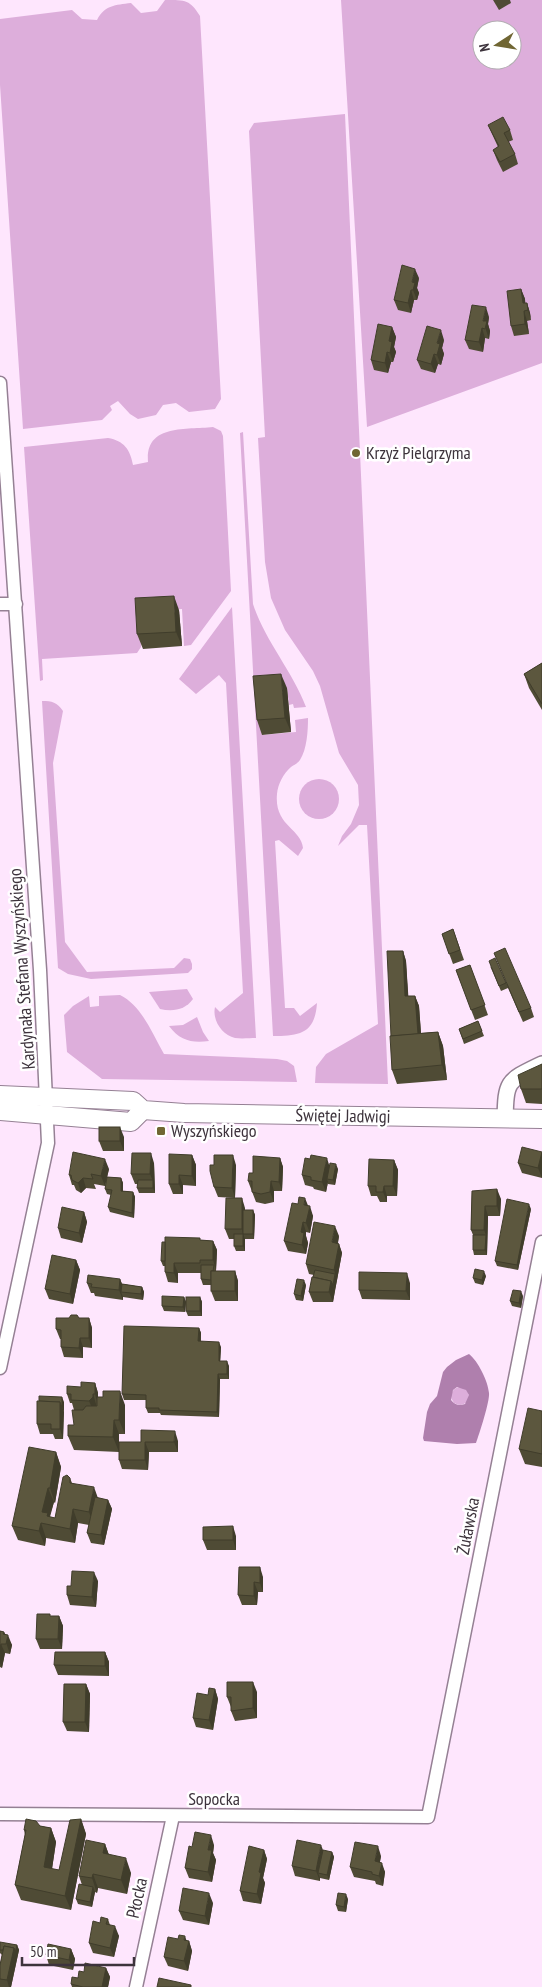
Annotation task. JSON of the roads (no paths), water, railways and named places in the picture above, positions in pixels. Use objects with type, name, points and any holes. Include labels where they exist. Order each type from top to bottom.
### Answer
[{"type":"main road","name":"Świętej Jadwigi","points":[[0,1095],[133,1101],[143,1110],[184,1113],[542,1119]]},
{"type":"main road","points":[[0,1111],[131,1122],[143,1110]]},
{"type":"street","name":"Kardynała Stefana Wyszyńskiego","points":[[0,383],[16,604],[48,1115],[48,1143],[0,1368]]},
{"type":"street","points":[[0,604],[16,604]]},
{"type":"street","points":[[505,1119],[506,1093],[510,1082],[542,1064]]},
{"type":"street","name":"Żuławska","points":[[428,1817],[542,1242]]},
{"type":"street","name":"Sopocka","points":[[0,1814],[428,1817]]},
{"type":"street","name":"Płocka","points":[[136,1987],[173,1816]]},
{"type":"place","name":"Krzyż Pielgrzyma","points":[[356,453]]},
{"type":"place","name":"Wyszyńskiego","points":[[161,1131]]}]
